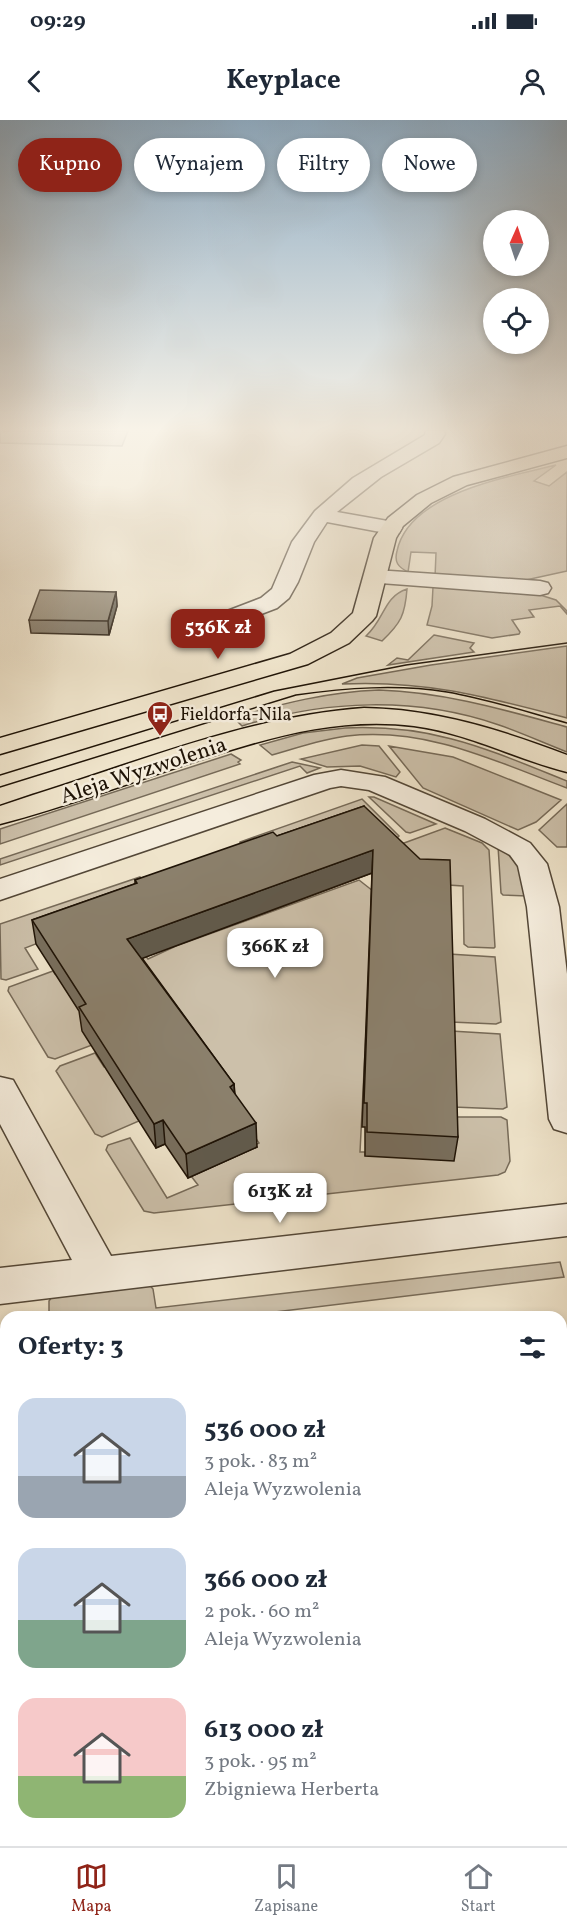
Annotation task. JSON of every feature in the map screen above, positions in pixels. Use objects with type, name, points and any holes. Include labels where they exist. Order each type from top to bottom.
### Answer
[{"type":"main road","points":[[0,746],[299,659],[340,638],[364,616],[385,538],[395,522],[408,512]]},
{"type":"main road","name":"Aleja Wyzwolenia","points":[[0,815],[252,734],[299,723],[342,718],[395,716],[455,726],[511,743],[567,764]]},
{"type":"street","points":[[196,631],[269,603],[280,593],[287,582],[303,542],[326,512]]},
{"type":"street","points":[[322,515],[391,528]]},
{"type":"street","points":[[375,577],[540,588]]},
{"type":"street","points":[[0,890],[324,781],[341,778],[375,783],[476,825],[520,849],[532,864],[543,907],[567,1119]]},
{"type":"street","points":[[0,1090],[100,1274]]},
{"type":"street","points":[[0,1286],[567,1220]]},
{"type":"shaded area","points":[[425,512],[567,512],[567,571],[526,580],[492,582],[435,577],[436,553],[411,552],[408,572],[398,564],[397,551],[405,531]]},
{"type":"shaded area","points":[[433,587],[537,594],[556,600],[567,611],[567,614],[560,606],[529,610],[534,617],[512,620],[519,634],[492,638],[427,625],[432,606]]},
{"type":"shaded area","points":[[407,589],[405,606],[394,629],[382,641],[366,636],[393,597]]},
{"type":"shaded area","points":[[434,635],[474,643],[470,648],[474,652],[388,665],[397,658],[408,660]]},
{"type":"shaded area","points":[[567,646],[567,718],[510,703],[429,687],[373,683],[342,684],[357,678],[431,665]]},
{"type":"shaded area","points":[[379,690],[451,698],[567,727],[567,752],[508,728],[435,709],[370,705],[338,707],[273,717],[242,726],[234,718],[306,699]]},
{"type":"shaded area","points":[[345,728],[406,730],[459,741],[567,781],[567,788],[460,748],[405,737],[347,736],[319,741],[272,755],[260,745],[303,733]]},
{"type":"shaded area","points":[[362,745],[379,746],[400,772],[396,777],[360,766],[327,767],[301,759]]},
{"type":"shaded area","points":[[389,746],[453,757],[561,800],[536,822],[518,830],[423,788]]},
{"type":"shaded area","points":[[231,754],[241,760],[238,762],[240,764],[0,844],[0,829]]},
{"type":"shaded area","points":[[292,762],[320,768],[307,773],[300,766],[0,865],[0,859]]},
{"type":"shaded area","points":[[369,797],[374,797],[436,824],[410,833],[406,832]]},
{"type":"shaded area","points":[[362,799],[399,836],[397,838],[240,844],[240,842]]},
{"type":"shaded area","points":[[567,804],[567,847],[557,847],[539,830]]},
{"type":"shaded area","points":[[445,828],[482,843],[489,850],[494,948],[468,947],[464,944],[463,886],[448,885],[385,850]]},
{"type":"shaded area","points":[[498,846],[511,857],[518,868],[527,896],[501,893]]},
{"type":"shaded area","points":[[140,877],[156,897],[25,948],[38,969],[6,980],[1,979],[0,924]]},
{"type":"shaded area","points":[[359,880],[373,891],[360,1152],[365,1152],[365,1155],[453,1117],[501,1117],[507,1120],[510,1161],[505,1172],[498,1175],[154,1213],[144,1211],[106,1150],[108,1145],[130,1138],[167,1198],[198,1185],[191,1176],[256,1147],[255,1145],[259,1143],[235,1108],[118,969],[145,955],[148,959],[176,946]]},
{"type":"shaded area","points":[[449,954],[495,957],[501,1022],[496,1024],[451,1022]]},
{"type":"shaded area","points":[[53,971],[55,974],[61,972],[90,1028],[92,1045],[55,1059],[48,1057],[8,991],[9,987]]},
{"type":"shaded area","points":[[451,1031],[500,1034],[507,1107],[503,1109],[453,1107]]},
{"type":"shaded area","points":[[95,1053],[104,1067],[113,1065],[138,1102],[130,1106],[139,1121],[102,1137],[95,1134],[56,1071],[60,1066]]},
{"type":"shaded area","points":[[560,1262],[564,1277],[283,1311],[49,1311],[49,1301],[56,1291],[146,1281],[153,1289],[156,1308]]},
{"type":"building","points":[[40,590],[116,592],[108,621],[29,620]]},
{"type":"building","points":[[364,806],[420,859],[450,860],[458,1137],[367,1132],[367,1103],[364,1103],[373,850],[127,939],[234,1084],[230,1087],[256,1123],[186,1154],[163,1120],[154,1124],[79,1007],[86,1004],[32,920],[137,883],[135,880],[273,832],[277,836]]},
{"type":"tram line","points":[[0,775],[274,691],[406,665],[567,643]]},
{"type":"tram line","points":[[0,787],[296,695],[353,689],[409,688],[477,698],[567,723]]},
{"type":"place","name":"Fieldorfa-Nila","points":[[160,737]]}]
